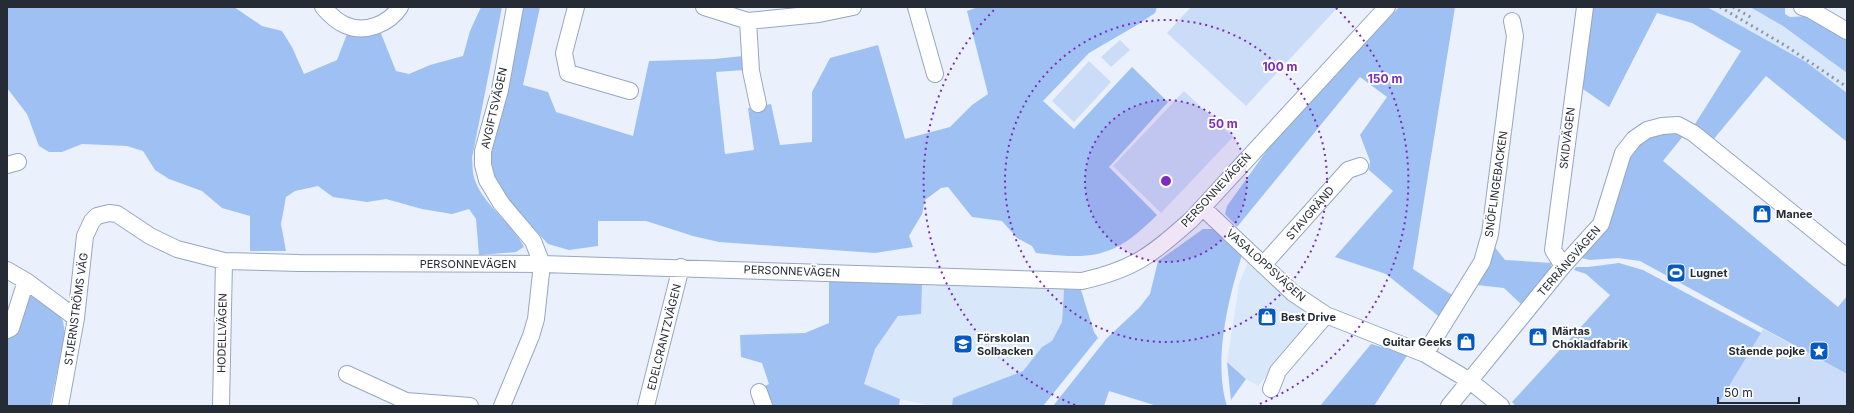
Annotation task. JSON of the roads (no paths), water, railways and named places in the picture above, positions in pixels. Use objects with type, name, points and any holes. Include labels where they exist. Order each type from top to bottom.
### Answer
[{"type":"street","points":[[323,7],[334,18],[346,26],[369,28],[391,19],[400,7]]},
{"type":"street","name":"AVGIFTSVÄGEN","points":[[515,7],[500,90],[483,150],[483,165],[487,180],[501,203],[533,241],[542,264]]},
{"type":"street","points":[[576,7],[564,53],[568,73],[630,91]]},
{"type":"street","points":[[704,7],[730,11],[748,21],[819,14],[852,7]]},
{"type":"street","points":[[916,7],[935,74]]},
{"type":"street","name":"PERSONNEVÄGEN","points":[[98,216],[109,212],[117,214],[163,243],[199,256],[224,261],[681,267],[1082,281],[1116,272],[1143,260],[1203,208],[1266,136],[1387,7]]},
{"type":"street","name":"SKIDVÄGEN","points":[[1563,266],[1553,250],[1585,7]]},
{"type":"street","points":[[1802,7],[1811,10],[1847,31]]},
{"type":"street","points":[[748,21],[751,71],[758,104]]},
{"type":"street","name":"SNÖFLINGEBACKEN","points":[[1425,354],[1482,262],[1490,234],[1515,36],[1512,21]]},
{"type":"street","name":"TERRÄNGVÄGEN","points":[[1449,406],[1563,266],[1601,224],[1623,153],[1634,139],[1647,130],[1662,126],[1678,125],[1693,133],[1847,257]]},
{"type":"street","name":"STAVGRÄND","points":[[1263,265],[1348,170],[1360,166]]},
{"type":"street","name":"VASALOPPSVÄGEN","points":[[1203,208],[1294,292],[1326,314],[1425,354],[1470,381],[1501,406]]},
{"type":"street","name":"STJERNSTRÖMS VÄG","points":[[60,406],[76,318],[85,236],[92,221],[98,216]]},
{"type":"street","name":"HODELLVÄGEN","points":[[221,406],[224,261]]},
{"type":"street","points":[[502,406],[532,336],[536,318],[542,264]]},
{"type":"street","name":"EDELCRANTZVÄGEN","points":[[646,406],[681,267]]},
{"type":"street","points":[[7,270],[26,281],[76,318]]},
{"type":"street","points":[[7,330],[11,328],[26,281]]},
{"type":"street","points":[[1271,389],[1278,371],[1326,314]]},
{"type":"street","points":[[347,374],[405,404],[470,406]]},
{"type":"railway","points":[[1720,7],[1786,46],[1847,87]]},
{"type":"railway","points":[[1733,7],[1752,18]]},
{"type":"place","name":"Manee","points":[[1762,214]]},
{"type":"place","name":"Lugnet","points":[[1676,273]]},
{"type":"place","name":"Best Drive","points":[[1267,317]]},
{"type":"place","name":"Märtas Chokladfabrik","points":[[1538,337]]},
{"type":"place","name":"Guitar Geeks","points":[[1466,342]]},
{"type":"place","name":"Förskolan Solbacken","points":[[963,344]]},
{"type":"place","name":"Stående pojke","points":[[1819,351]]}]
